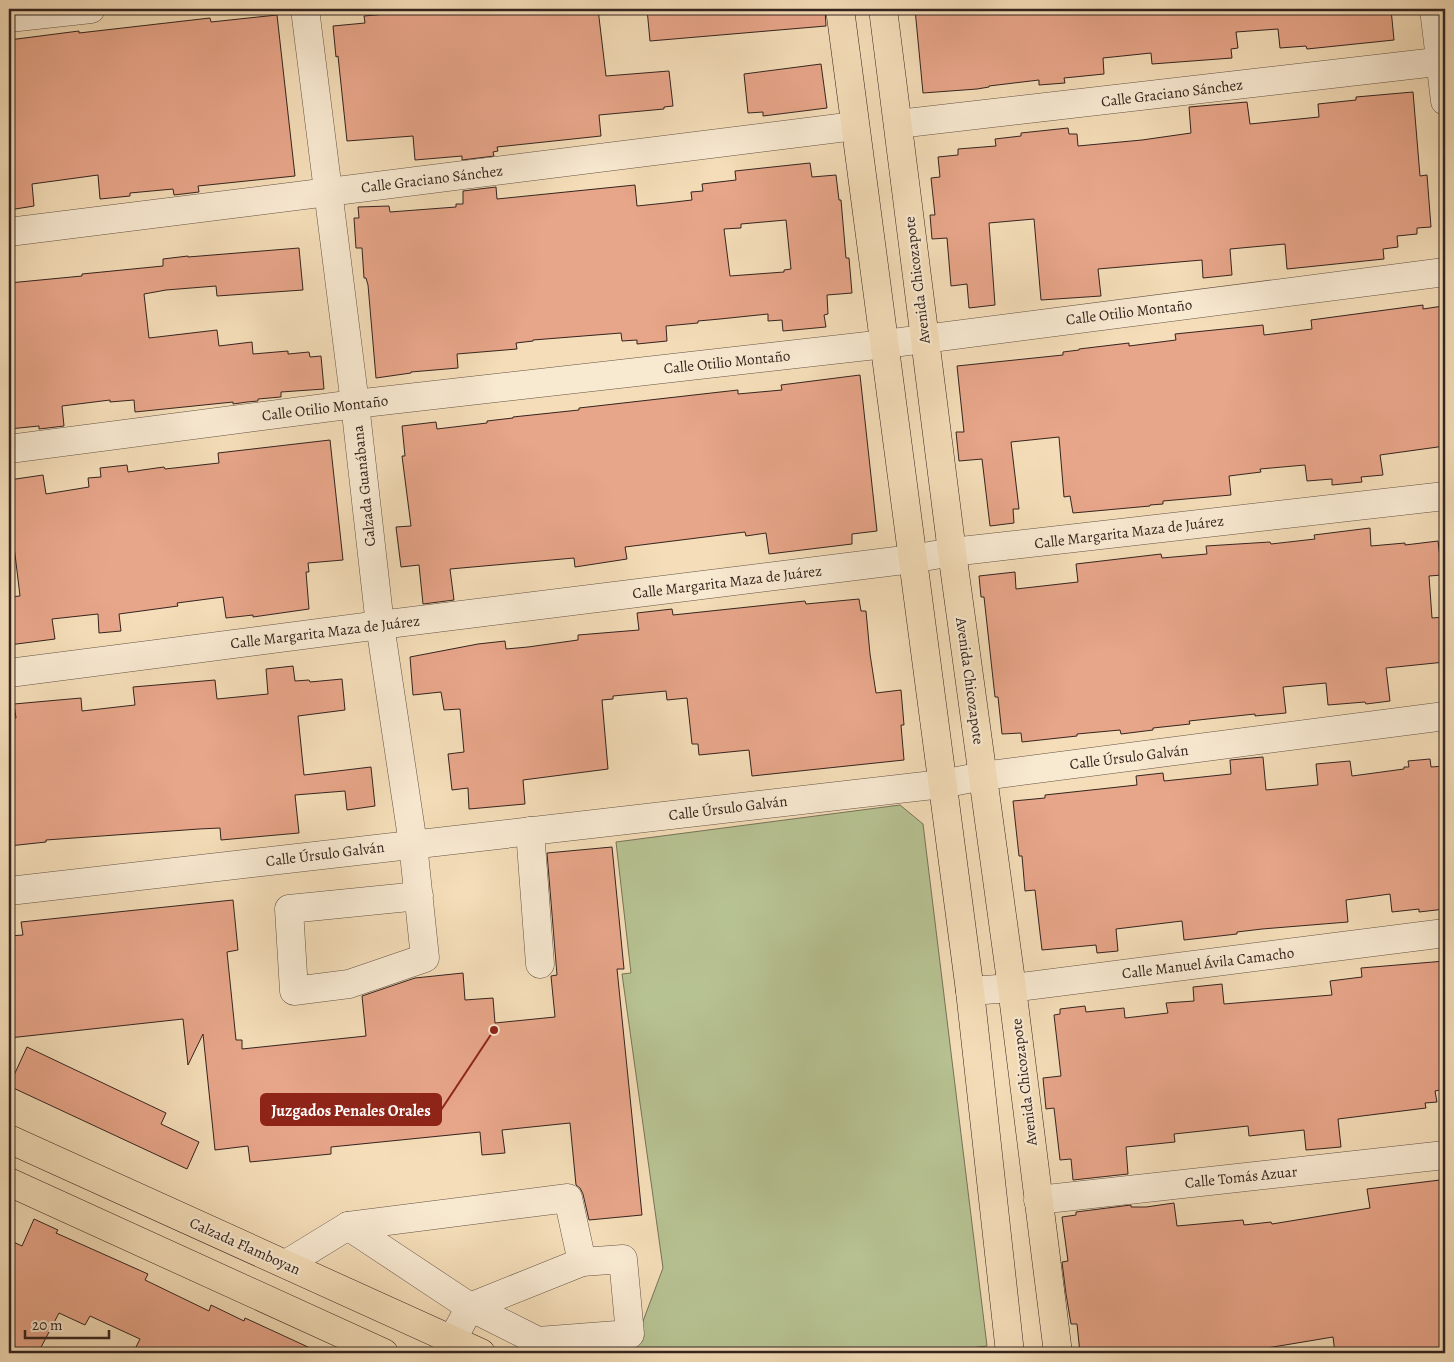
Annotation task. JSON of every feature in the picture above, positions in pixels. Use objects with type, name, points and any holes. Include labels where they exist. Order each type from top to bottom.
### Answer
[{"type":"main road","points":[[840,9],[970,992],[1010,1353]]},
{"type":"main road","name":"Avenida Chicozapote","points":[[883,9],[924,338],[1012,988],[1058,1353]]},
{"type":"main road","name":"Calzada Flamboyan","points":[[9,1139],[286,1264],[448,1346],[481,1353]]},
{"type":"main road","points":[[9,1182],[384,1353]]},
{"type":"street","points":[[9,18],[91,9]]},
{"type":"street","name":"Calzada Guanábana","points":[[304,9],[355,404],[380,625],[413,844],[419,896],[425,958],[349,984],[294,991],[289,909],[419,896]]},
{"type":"street","points":[[1434,9],[1443,61],[1445,101]]},
{"type":"street","name":"Calle Graciano Sánchez","points":[[898,124],[1443,61]]},
{"type":"street","name":"Calle Graciano Sánchez","points":[[9,232],[855,126]]},
{"type":"street","name":"Calle Otilio Montaño","points":[[9,449],[355,404],[885,344],[1445,272]]},
{"type":"street","name":"Calle Margarita Maza de Juárez","points":[[9,673],[912,559],[952,552],[1445,496]]},
{"type":"street","name":"Calle Úrsulo Galván","points":[[9,890],[942,784],[983,776],[1445,716]]},
{"type":"street","points":[[530,831],[540,964]]},
{"type":"street","name":"Calle Manuel Ávila Camacho","points":[[970,992],[1445,933]]},
{"type":"street","name":"Calle Tomás Azuar","points":[[1038,1200],[1445,1155]]},
{"type":"street","points":[[286,1264],[348,1226],[568,1198],[582,1262]]},
{"type":"street","points":[[348,1226],[470,1306],[538,1341],[630,1334],[623,1259],[582,1262],[470,1306],[448,1346]]},
{"type":"green space","points":[[900,805],[923,824],[987,1346],[928,1353],[631,1353],[663,1268],[622,974],[631,973],[616,842]]},
{"type":"building","points":[[397,9],[598,9],[606,76],[669,71],[673,106],[664,107],[664,109],[599,115],[601,136],[497,147],[498,151],[493,152],[494,156],[462,160],[462,156],[415,160],[413,136],[347,141],[333,26],[365,23],[364,16],[398,13]]},
{"type":"building","points":[[647,9],[825,9],[826,26],[650,41]]},
{"type":"building","points":[[915,9],[1391,9],[1394,40],[1307,49],[1306,46],[1280,48],[1278,29],[1236,32],[1238,48],[1231,49],[1232,58],[1152,64],[1151,53],[1103,58],[1104,74],[1064,78],[1065,83],[1039,85],[1039,80],[977,89],[923,93]]},
{"type":"building","points":[[277,15],[295,176],[198,186],[199,192],[174,195],[173,189],[130,193],[130,196],[100,199],[98,175],[32,184],[34,206],[9,210],[9,40],[210,18],[211,22]]},
{"type":"building","points":[[821,64],[827,108],[763,116],[763,112],[748,113],[744,74]]},
{"type":"building","points":[[1413,92],[1420,176],[1427,175],[1431,227],[1417,228],[1417,234],[1397,236],[1398,247],[1383,249],[1384,259],[1287,269],[1285,244],[1230,249],[1232,275],[1203,278],[1202,260],[1098,269],[1101,296],[1041,300],[1034,219],[989,223],[995,305],[969,308],[967,284],[951,286],[947,238],[932,239],[930,215],[935,215],[931,178],[940,177],[938,157],[958,155],[958,149],[996,146],[995,139],[1021,136],[1021,133],[1068,128],[1069,134],[1077,134],[1078,146],[1142,140],[1191,133],[1189,107],[1247,102],[1250,124],[1319,117],[1318,104],[1356,100],[1356,97]]},
{"type":"building","points":[[810,163],[812,177],[836,175],[839,200],[841,200],[846,258],[849,258],[852,293],[827,295],[828,314],[824,315],[826,327],[783,331],[782,320],[768,321],[768,314],[698,321],[698,323],[666,326],[667,341],[637,344],[637,340],[622,341],[621,333],[533,340],[516,343],[517,349],[457,354],[458,368],[411,372],[376,378],[368,285],[366,278],[364,278],[362,248],[356,248],[354,218],[359,218],[358,207],[389,206],[390,212],[456,207],[456,204],[463,204],[463,191],[496,187],[497,199],[635,185],[637,206],[692,200],[691,192],[703,191],[702,184],[736,180],[735,171]],"holes":[[[786,220],[791,269],[784,270],[784,272],[730,276],[724,229],[741,228],[741,224]]]},
{"type":"building","points":[[299,248],[303,290],[217,296],[216,286],[166,290],[144,294],[149,338],[217,330],[219,346],[252,342],[253,354],[288,351],[288,354],[309,352],[310,357],[321,356],[324,389],[281,392],[281,397],[258,399],[258,401],[135,412],[134,400],[110,402],[110,400],[62,406],[64,426],[39,429],[39,426],[9,429],[9,382],[12,381],[9,353],[9,283],[163,266],[163,259]]},
{"type":"building","points":[[1423,305],[1423,309],[1443,306],[1445,323],[1445,446],[1380,455],[1383,475],[1361,477],[1362,482],[1332,485],[1332,479],[1307,481],[1305,465],[1260,469],[1261,472],[1229,476],[1231,495],[1163,501],[1163,504],[1150,506],[1073,513],[1070,496],[1064,497],[1059,437],[1011,442],[1019,509],[1013,509],[1014,523],[990,526],[982,459],[959,461],[956,432],[964,432],[957,366],[1063,355],[1063,352],[1079,349],[1129,343],[1129,346],[1176,340],[1175,334],[1263,325],[1264,335],[1312,329],[1311,320]]},
{"type":"building","points":[[860,375],[877,531],[852,534],[852,544],[769,554],[766,533],[746,536],[745,532],[625,547],[627,559],[575,567],[574,558],[450,569],[454,600],[423,604],[419,565],[401,567],[396,527],[411,526],[402,456],[405,456],[402,426],[436,422],[437,429],[487,423],[487,421],[513,417],[579,410],[579,408],[738,390],[738,394],[782,390],[781,385]]},
{"type":"building","points":[[330,440],[343,560],[308,563],[309,572],[306,572],[309,609],[253,617],[253,615],[226,618],[223,597],[177,603],[178,606],[119,614],[121,631],[99,633],[98,614],[52,619],[55,639],[9,645],[9,597],[20,596],[14,546],[9,546],[9,480],[43,475],[46,494],[89,487],[88,478],[101,477],[100,468],[127,465],[128,472],[219,463],[218,453]]},
{"type":"building","points":[[1370,528],[1371,546],[1405,543],[1405,545],[1438,541],[1442,575],[1429,576],[1432,618],[1445,617],[1445,662],[1386,668],[1390,701],[1328,705],[1326,683],[1283,687],[1286,713],[1255,716],[1255,714],[1189,721],[1190,724],[1121,734],[1120,730],[1022,742],[1021,733],[1002,734],[998,697],[995,697],[984,597],[981,597],[979,576],[1015,572],[1016,589],[1078,582],[1076,564],[1161,554],[1162,558],[1207,554],[1206,546],[1270,542],[1271,544],[1315,539],[1314,535]]},
{"type":"building","points":[[859,599],[861,611],[866,611],[876,693],[901,690],[904,760],[752,776],[749,750],[699,755],[698,744],[692,744],[687,698],[667,700],[666,691],[613,696],[613,699],[602,700],[608,769],[523,780],[525,804],[469,809],[468,788],[452,790],[448,754],[464,752],[460,709],[444,710],[441,692],[413,695],[410,657],[478,644],[505,641],[506,649],[578,640],[578,635],[639,630],[637,613],[672,609],[673,615],[805,601],[806,604]]},
{"type":"building","points":[[293,666],[295,681],[309,680],[310,682],[342,679],[345,710],[298,716],[304,775],[371,767],[375,806],[347,810],[345,791],[295,795],[299,833],[221,840],[220,828],[46,840],[46,842],[9,846],[9,718],[16,718],[14,704],[81,698],[82,711],[135,705],[133,687],[215,680],[217,699],[268,694],[266,669]]},
{"type":"building","points":[[1263,757],[1266,790],[1318,785],[1316,764],[1350,761],[1352,776],[1404,769],[1404,767],[1409,767],[1408,761],[1430,759],[1431,767],[1445,766],[1445,909],[1419,912],[1419,909],[1392,912],[1390,894],[1346,900],[1348,922],[1262,929],[1184,940],[1182,921],[1116,929],[1118,951],[1097,953],[1096,945],[1042,950],[1035,890],[1025,891],[1022,856],[1019,856],[1013,801],[1045,798],[1045,795],[1137,785],[1136,776],[1163,773],[1164,781],[1231,774],[1230,760]]},
{"type":"building","points":[[612,847],[624,969],[617,969],[642,1215],[589,1220],[583,1194],[576,1185],[570,1123],[502,1130],[505,1153],[482,1155],[480,1132],[331,1147],[331,1154],[250,1162],[248,1146],[215,1150],[203,1034],[188,1065],[183,1019],[9,1038],[9,936],[23,935],[21,922],[233,900],[238,950],[227,952],[236,1040],[242,1040],[242,1049],[366,1036],[362,996],[415,978],[463,973],[465,1000],[493,998],[495,1023],[555,1017],[551,976],[557,975],[547,853]]},
{"type":"building","points":[[1445,961],[1445,1089],[1435,1091],[1437,1102],[1425,1103],[1426,1108],[1338,1119],[1341,1147],[1306,1150],[1304,1130],[1249,1136],[1248,1126],[1174,1134],[1175,1142],[1126,1147],[1128,1174],[1073,1180],[1071,1159],[1060,1160],[1054,1108],[1046,1109],[1043,1078],[1061,1076],[1054,1015],[1060,1014],[1060,1009],[1085,1006],[1086,1012],[1124,1008],[1125,1018],[1168,1013],[1166,1003],[1194,1001],[1193,987],[1222,984],[1224,1004],[1332,995],[1330,981],[1362,977],[1361,968]]},
{"type":"building","points":[[27,1047],[166,1113],[161,1124],[199,1142],[187,1169],[9,1086]]},
{"type":"building","points":[[1440,1180],[1441,1191],[1445,1190],[1445,1353],[1335,1353],[1333,1337],[1267,1348],[1268,1353],[1145,1353],[1144,1350],[1113,1353],[1080,1353],[1077,1324],[1071,1324],[1066,1294],[1062,1262],[1068,1261],[1062,1217],[1076,1215],[1076,1212],[1131,1205],[1131,1207],[1146,1207],[1174,1203],[1177,1226],[1243,1220],[1244,1225],[1271,1222],[1272,1224],[1370,1208],[1367,1189]]},
{"type":"building","points":[[34,1219],[58,1230],[56,1233],[148,1274],[145,1280],[209,1311],[211,1305],[244,1321],[245,1318],[321,1353],[133,1353],[140,1339],[90,1316],[85,1325],[59,1313],[38,1353],[9,1353],[9,1240],[22,1246]]},
{"type":"place","name":"Juzgados Penales Orales","points":[[494,1030]]}]
